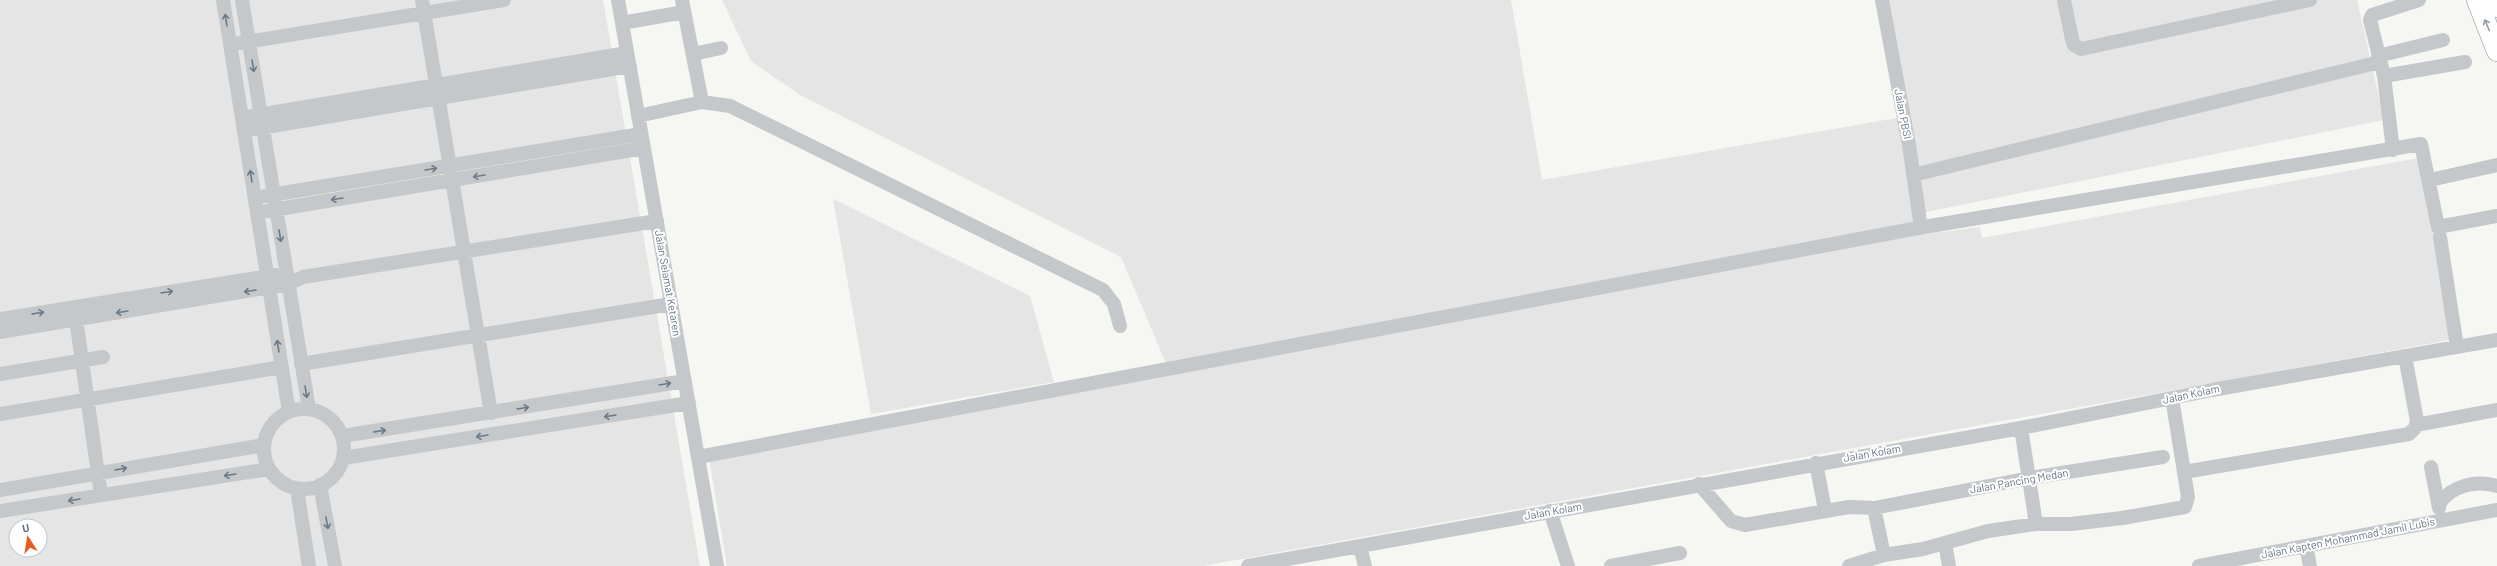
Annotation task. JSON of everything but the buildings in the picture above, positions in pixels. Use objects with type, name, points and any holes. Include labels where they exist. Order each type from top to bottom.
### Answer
[{"type":"highway","points":[[2477,0],[2497,51]]},
{"type":"highway","points":[[2494,0],[2497,7]]},
{"type":"street","points":[[223,0],[289,412]]},
{"type":"street","points":[[242,0],[309,409]]},
{"type":"street","points":[[230,45],[423,7],[504,0]]},
{"type":"street","name":"Jalan Selamat Ketaren","points":[[618,0],[718,566]]},
{"type":"street","name":"Jalan PBSI","points":[[1882,0],[1909,145],[1921,228]]},
{"type":"street","points":[[2064,0],[2074,45],[2081,49],[2310,0]]},
{"type":"street","points":[[2393,150],[2384,76],[2370,20],[2372,15],[2419,0]]},
{"type":"street","points":[[622,22],[683,6],[702,102]]},
{"type":"street","points":[[423,7],[491,413]]},
{"type":"street","points":[[1913,175],[2379,59],[2443,40]]},
{"type":"street","points":[[693,54],[720,48]]},
{"type":"street","points":[[243,124],[628,60]]},
{"type":"street","points":[[2384,76],[2466,62]]},
{"type":"street","points":[[638,116],[702,102],[730,106],[1103,290],[1114,304],[1120,326]]},
{"type":"street","points":[[255,198],[642,134]]},
{"type":"street","points":[[585,144],[587,158]]},
{"type":"street","points":[[698,457],[1921,228],[2422,144],[2438,227],[2497,216]]},
{"type":"street","points":[[257,212],[644,148]]},
{"type":"street","points":[[551,149],[553,163]]},
{"type":"street","points":[[523,154],[525,168]]},
{"type":"street","points":[[496,158],[498,172]]},
{"type":"street","points":[[2430,180],[2497,165]]},
{"type":"street","points":[[406,173],[409,187]]},
{"type":"street","points":[[381,177],[383,191]]},
{"type":"street","points":[[353,182],[355,196]]},
{"type":"street","points":[[318,188],[320,202]]},
{"type":"street","points":[[0,319],[303,277],[657,221]]},
{"type":"street","points":[[2440,237],[2456,347]]},
{"type":"street","points":[[0,332],[268,282]]},
{"type":"street","points":[[301,364],[672,304]]},
{"type":"street","points":[[76,319],[101,495]]},
{"type":"street","name":"Jalan Kolam","points":[[1248,566],[1816,463],[2022,428],[2172,398],[2497,340]]},
{"type":"street","points":[[2184,472],[2400,437],[2413,432],[2416,425],[2417,416],[2405,356]]},
{"type":"street","points":[[0,374],[103,357]]},
{"type":"street","points":[[0,414],[282,367]]},
{"type":"street","points":[[342,436],[685,381]]},
{"type":"street","points":[[1849,566],[1884,555],[1945,543],[1988,532],[2036,524],[2071,524],[2183,509],[2188,500],[2172,398]]},
{"type":"street","points":[[343,458],[689,403]]},
{"type":"street","points":[[309,409],[328,417],[342,436],[343,458],[334,474],[320,485],[297,489],[282,482],[269,469],[264,456],[264,445],[271,426],[289,412],[309,409]]},
{"type":"street","points":[[2416,425],[2497,410]]},
{"type":"street","points":[[2022,428],[2036,524]]},
{"type":"street","points":[[264,445],[5,490],[6,510],[269,469]]},
{"type":"street","name":"Jalan Pancing Medan","points":[[1700,484],[1728,519],[1740,525],[1825,510],[1858,506],[1874,508],[2030,478],[2164,457]]},
{"type":"street","points":[[1816,463],[1825,510]]},
{"type":"street","points":[[2431,467],[2441,521]]},
{"type":"street","points":[[2439,504],[2448,493],[2466,485],[2480,483],[2497,486]]},
{"type":"street","points":[[320,485],[335,566]]},
{"type":"street","points":[[297,489],[309,566]]},
{"type":"street","points":[[1874,508],[1884,555]]},
{"type":"street","name":"Jalan Kapten Mohammad Jamil Lubis","points":[[2199,566],[2497,510]]},
{"type":"street","points":[[1550,511],[1568,566]]},
{"type":"street","points":[[1945,543],[1949,566]]},
{"type":"street","points":[[1360,546],[1365,566]]},
{"type":"street","points":[[2306,546],[2310,566]]},
{"type":"street","points":[[1611,566],[1680,553]]},
{"type":"shaded area","points":[[0,0],[603,0],[700,566],[0,566]]},
{"type":"shaded area","points":[[722,0],[1511,0],[1542,180],[1908,116],[1886,0],[2357,0],[2384,120],[1916,214],[1919,235],[1980,227],[1982,238],[2424,157],[2455,339],[1203,566],[727,566],[709,459],[1170,373],[1121,257],[800,95],[751,61]]},
{"type":"shaded area","points":[[833,199],[1030,296],[1054,382],[871,414]]}]
